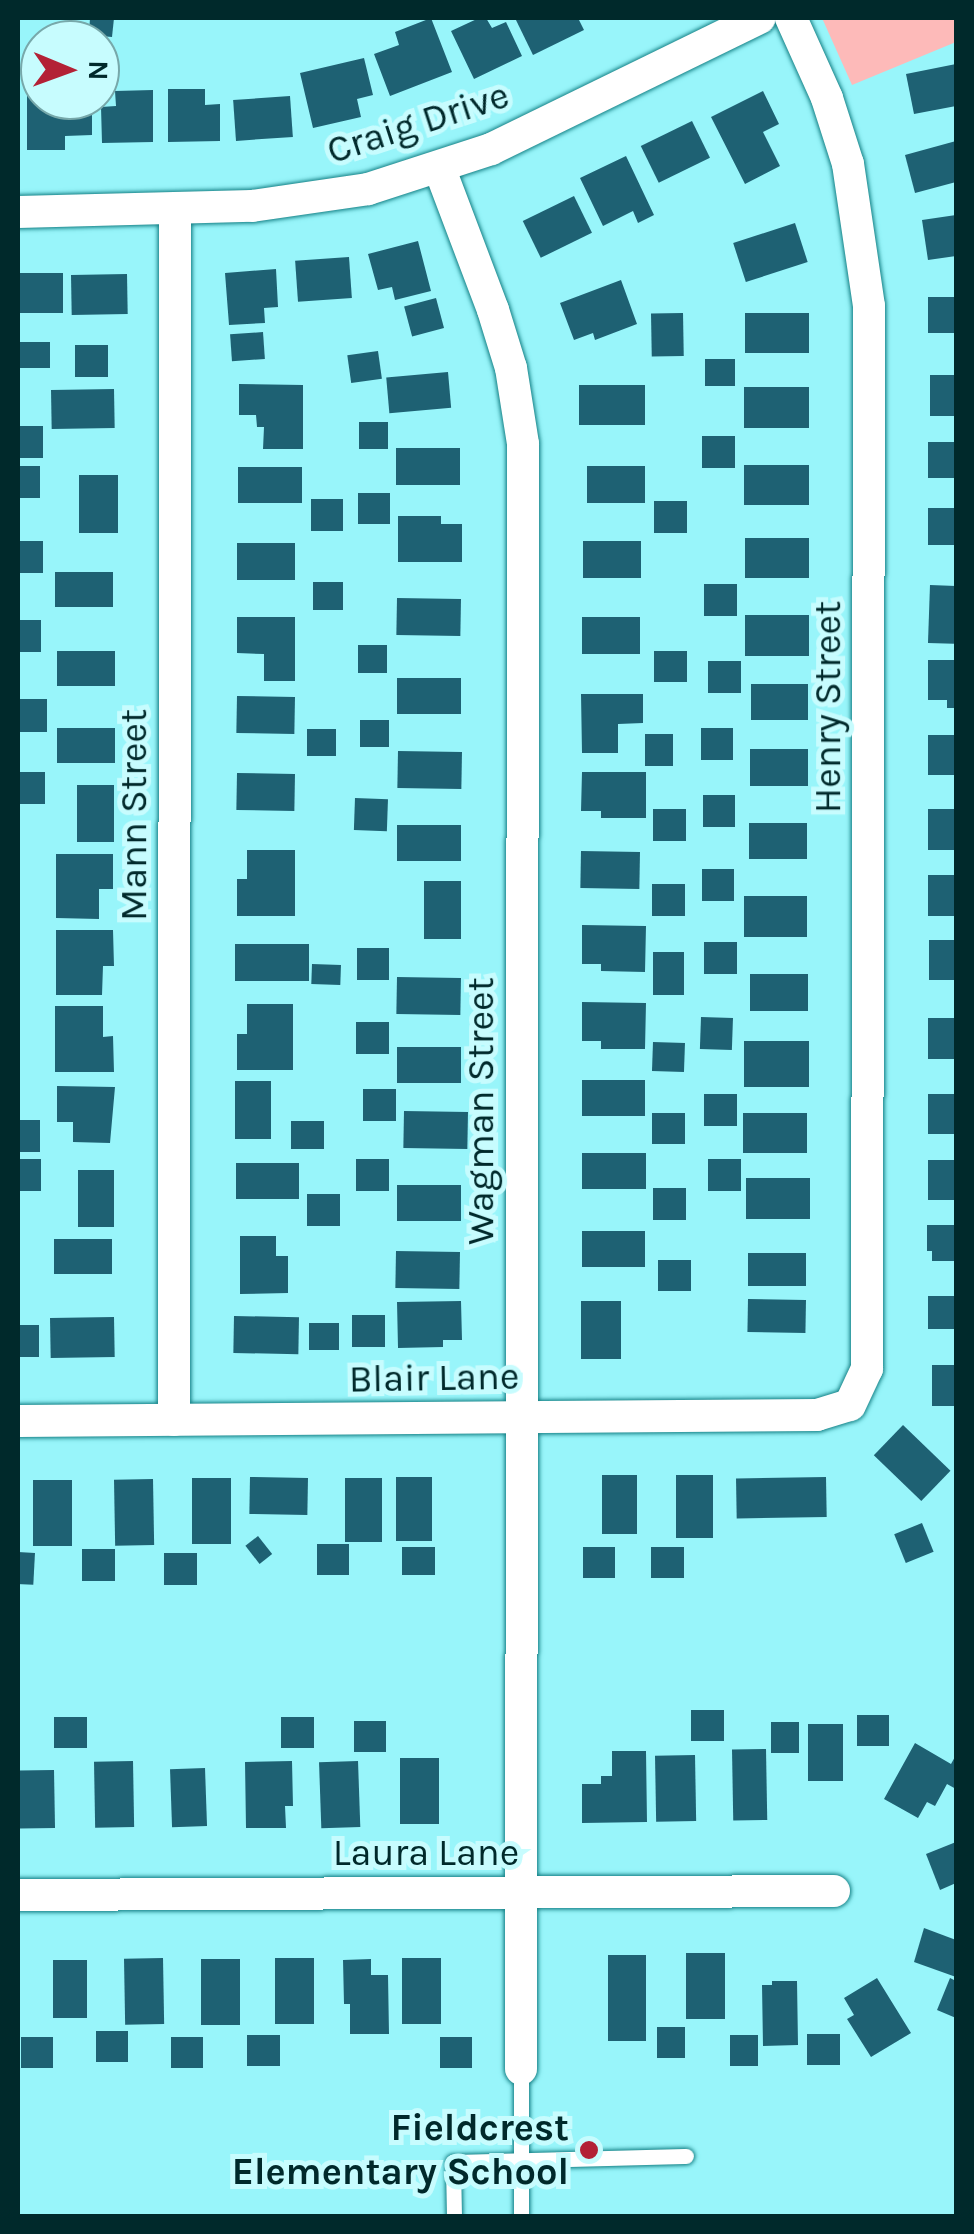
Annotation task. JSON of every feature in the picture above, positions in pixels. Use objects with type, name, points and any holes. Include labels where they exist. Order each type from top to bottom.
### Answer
[{"type":"street","name":"Craig Drive","points":[[18,212],[176,210],[314,198],[368,188],[492,148],[760,18]]},
{"type":"street","name":"Henry Street","points":[[791,18],[827,98],[848,164],[869,306],[867,1370],[850,1405]]},
{"type":"street","name":"Wagman Street","points":[[439,167],[493,310],[510,368],[522,444],[521,2069]]},
{"type":"street","name":"Mann Street","points":[[174,1420],[176,210]]},
{"type":"street","name":"Blair Lane","points":[[18,1421],[817,1415],[850,1405]]},
{"type":"street","name":"Laura Lane","points":[[18,1895],[834,1891]]},
{"type":"lane","points":[[521,2069],[521,2216]]},
{"type":"lane","points":[[454,2216],[454,2162],[686,2156]]},
{"type":"shaded area","points":[[822,18],[956,18],[956,42],[852,85]]},
{"type":"building","points":[[431,18],[452,72],[390,96],[374,54],[399,45],[395,32]]},
{"type":"building","points":[[486,18],[492,28],[506,22],[522,56],[474,79],[451,31]]},
{"type":"building","points":[[515,18],[578,18],[584,30],[533,55]]},
{"type":"building","points":[[364,58],[373,95],[357,99],[361,117],[313,128],[300,73]]},
{"type":"building","points":[[956,64],[956,106],[914,114],[906,74]]},
{"type":"building","points":[[168,89],[205,89],[205,105],[220,104],[220,141],[168,142]]},
{"type":"building","points":[[153,90],[153,142],[102,143],[101,120],[120,120],[120,91]]},
{"type":"building","points":[[763,91],[779,124],[763,132],[780,166],[745,184],[711,117]]},
{"type":"building","points":[[290,96],[293,137],[236,141],[233,100]]},
{"type":"building","points":[[27,120],[92,120],[92,135],[65,136],[65,150],[27,150]]},
{"type":"building","points":[[692,121],[710,158],[659,183],[641,146]]},
{"type":"building","points":[[956,141],[956,182],[915,193],[905,155]]},
{"type":"building","points":[[626,156],[654,215],[638,223],[633,211],[603,226],[580,178]]},
{"type":"building","points":[[574,196],[592,233],[541,258],[523,221]]},
{"type":"building","points":[[956,215],[956,256],[928,260],[922,220]]},
{"type":"building","points":[[795,223],[808,262],[746,282],[733,243]]},
{"type":"building","points":[[418,241],[431,291],[395,300],[392,287],[378,290],[368,254]]},
{"type":"building","points":[[349,257],[352,298],[298,302],[295,261]]},
{"type":"building","points":[[276,269],[278,307],[264,308],[265,323],[229,325],[225,273]]},
{"type":"building","points":[[18,273],[63,273],[63,313],[18,313]]},
{"type":"building","points":[[127,274],[128,314],[72,315],[71,275]]},
{"type":"building","points":[[621,280],[637,324],[595,340],[593,333],[574,340],[560,303]]},
{"type":"building","points":[[928,297],[956,297],[956,333],[928,333]]},
{"type":"building","points":[[436,298],[444,328],[412,336],[404,307]]},
{"type":"building","points":[[683,313],[684,356],[652,357],[651,314]]},
{"type":"building","points":[[745,313],[809,313],[809,353],[745,353]]},
{"type":"building","points":[[263,332],[265,359],[232,361],[230,334]]},
{"type":"building","points":[[18,342],[50,342],[50,368],[18,368]]},
{"type":"building","points":[[75,345],[108,345],[108,377],[75,377]]},
{"type":"building","points":[[378,351],[382,379],[351,383],[347,355]]},
{"type":"building","points":[[705,359],[735,359],[735,386],[705,386]]},
{"type":"building","points":[[448,372],[451,408],[389,413],[386,377]]},
{"type":"building","points":[[930,375],[956,375],[956,416],[930,416]]},
{"type":"building","points":[[239,384],[303,385],[303,449],[263,449],[264,427],[257,427],[256,415],[239,415]]},
{"type":"building","points":[[579,385],[645,385],[645,425],[579,425]]},
{"type":"building","points":[[744,387],[809,387],[809,428],[744,428]]},
{"type":"building","points":[[114,389],[115,428],[52,429],[51,390]]},
{"type":"building","points":[[359,422],[388,422],[388,449],[359,449]]},
{"type":"building","points":[[18,426],[43,426],[43,458],[18,458]]},
{"type":"building","points":[[702,436],[735,436],[735,468],[702,468]]},
{"type":"building","points":[[928,442],[956,442],[956,478],[928,478]]},
{"type":"building","points":[[396,448],[460,448],[460,485],[396,485]]},
{"type":"building","points":[[744,465],[809,465],[809,505],[744,505]]},
{"type":"building","points":[[18,466],[40,466],[40,498],[18,498]]},
{"type":"building","points":[[587,466],[645,466],[645,503],[587,503]]},
{"type":"building","points":[[238,467],[302,467],[302,503],[238,503]]},
{"type":"building","points":[[79,475],[118,475],[118,533],[79,533]]},
{"type":"building","points":[[358,493],[390,493],[390,524],[358,524]]},
{"type":"building","points":[[311,499],[343,499],[343,531],[311,531]]},
{"type":"building","points":[[654,501],[687,501],[687,533],[654,533]]},
{"type":"building","points":[[928,508],[956,508],[956,545],[928,545]]},
{"type":"building","points":[[398,516],[441,516],[441,524],[462,524],[462,562],[398,562]]},
{"type":"building","points":[[745,538],[809,538],[809,578],[745,578]]},
{"type":"building","points":[[18,541],[43,541],[43,573],[18,573]]},
{"type":"building","points":[[583,541],[641,541],[641,578],[583,578]]},
{"type":"building","points":[[237,543],[295,543],[295,580],[237,580]]},
{"type":"building","points":[[55,572],[113,572],[113,607],[55,607]]},
{"type":"building","points":[[313,582],[343,582],[343,610],[313,610]]},
{"type":"building","points":[[704,584],[737,584],[737,616],[704,616]]},
{"type":"building","points":[[930,585],[956,586],[954,644],[928,643]]},
{"type":"building","points":[[397,598],[461,599],[460,636],[396,635]]},
{"type":"building","points":[[745,615],[809,615],[809,656],[745,656]]},
{"type":"building","points":[[237,617],[295,617],[295,681],[264,681],[264,654],[237,653]]},
{"type":"building","points":[[582,617],[640,617],[640,654],[582,654]]},
{"type":"building","points":[[18,620],[41,620],[41,652],[18,652]]},
{"type":"building","points":[[358,645],[387,645],[387,673],[358,673]]},
{"type":"building","points":[[57,651],[115,651],[115,686],[57,686]]},
{"type":"building","points":[[654,651],[687,651],[687,682],[654,682]]},
{"type":"building","points":[[928,660],[956,660],[956,708],[947,708],[947,700],[928,700]]},
{"type":"building","points":[[708,661],[741,661],[741,693],[708,693]]},
{"type":"building","points":[[397,678],[461,678],[461,714],[397,714]]},
{"type":"building","points":[[751,684],[808,684],[808,720],[751,720]]},
{"type":"building","points":[[581,694],[643,694],[643,723],[618,724],[618,753],[582,753]]},
{"type":"building","points":[[237,696],[295,697],[294,734],[236,733]]},
{"type":"building","points":[[18,699],[47,699],[47,732],[18,732]]},
{"type":"building","points":[[360,720],[389,720],[389,747],[360,747]]},
{"type":"building","points":[[57,728],[115,728],[115,763],[57,763]]},
{"type":"building","points":[[701,728],[733,728],[733,760],[701,760]]},
{"type":"building","points":[[307,729],[336,729],[336,756],[307,756]]},
{"type":"building","points":[[645,734],[673,734],[673,766],[645,766]]},
{"type":"building","points":[[928,735],[956,735],[956,775],[928,775]]},
{"type":"building","points":[[750,749],[808,749],[808,786],[750,786]]},
{"type":"building","points":[[398,751],[462,752],[461,789],[397,788]]},
{"type":"building","points":[[18,772],[45,772],[45,804],[18,804]]},
{"type":"building","points":[[582,772],[646,772],[646,818],[601,818],[601,811],[581,811]]},
{"type":"building","points":[[237,773],[295,774],[294,811],[236,810]]},
{"type":"building","points":[[77,785],[114,785],[114,842],[77,842]]},
{"type":"building","points":[[703,795],[735,795],[735,827],[703,827]]},
{"type":"building","points":[[355,798],[388,799],[387,831],[354,830]]},
{"type":"building","points":[[653,809],[686,809],[686,841],[653,841]]},
{"type":"building","points":[[928,809],[956,809],[956,850],[928,850]]},
{"type":"building","points":[[749,823],[807,823],[807,859],[749,859]]},
{"type":"building","points":[[397,825],[461,825],[461,861],[397,861]]},
{"type":"building","points":[[247,850],[295,850],[295,916],[237,916],[237,879],[247,879]]},
{"type":"building","points":[[581,851],[640,852],[639,889],[580,888]]},
{"type":"building","points":[[56,854],[113,854],[113,889],[99,889],[99,919],[56,918]]},
{"type":"building","points":[[702,869],[734,869],[734,901],[702,901]]},
{"type":"building","points":[[928,875],[956,875],[956,916],[928,916]]},
{"type":"building","points":[[424,881],[461,881],[461,939],[424,939]]},
{"type":"building","points":[[652,884],[685,884],[685,916],[652,916]]},
{"type":"building","points":[[744,896],[807,896],[807,937],[744,937]]},
{"type":"building","points":[[582,925],[646,926],[645,972],[601,971],[601,964],[582,964]]},
{"type":"building","points":[[56,930],[113,930],[114,966],[103,966],[102,995],[56,995]]},
{"type":"building","points":[[929,940],[956,940],[956,980],[929,980]]},
{"type":"building","points":[[704,942],[737,942],[737,974],[704,974]]},
{"type":"building","points":[[235,944],[309,944],[309,981],[235,981]]},
{"type":"building","points":[[357,948],[389,948],[389,980],[357,980]]},
{"type":"building","points":[[653,952],[684,952],[684,995],[653,995]]},
{"type":"building","points":[[312,964],[341,965],[340,985],[311,984]]},
{"type":"building","points":[[750,974],[808,974],[808,1011],[750,1011]]},
{"type":"building","points":[[397,977],[461,978],[460,1015],[396,1014]]},
{"type":"building","points":[[582,1002],[646,1003],[645,1049],[601,1049],[601,1041],[582,1041]]},
{"type":"building","points":[[247,1004],[293,1004],[293,1070],[237,1070],[237,1034],[247,1034]]},
{"type":"building","points":[[55,1006],[103,1006],[103,1037],[113,1036],[114,1072],[55,1072]]},
{"type":"building","points":[[701,1017],[733,1018],[732,1050],[700,1049]]},
{"type":"building","points":[[928,1018],[956,1018],[956,1059],[928,1059]]},
{"type":"building","points":[[356,1022],[389,1022],[389,1054],[356,1054]]},
{"type":"building","points":[[744,1041],[809,1041],[809,1087],[744,1087]]},
{"type":"building","points":[[653,1042],[685,1043],[684,1072],[652,1071]]},
{"type":"building","points":[[397,1047],[461,1047],[461,1083],[397,1083]]},
{"type":"building","points":[[582,1080],[645,1080],[645,1116],[582,1116]]},
{"type":"building","points":[[235,1081],[271,1081],[271,1139],[235,1139]]},
{"type":"building","points":[[57,1086],[115,1087],[110,1143],[73,1142],[73,1122],[57,1122]]},
{"type":"building","points":[[363,1089],[396,1089],[396,1121],[363,1121]]},
{"type":"building","points":[[704,1094],[737,1094],[737,1126],[704,1126]]},
{"type":"building","points":[[928,1094],[956,1094],[956,1134],[928,1134]]},
{"type":"building","points":[[404,1111],[468,1112],[467,1149],[403,1148]]},
{"type":"building","points":[[652,1113],[685,1113],[685,1144],[652,1144]]},
{"type":"building","points":[[743,1113],[807,1113],[807,1153],[743,1153]]},
{"type":"building","points":[[18,1120],[40,1120],[40,1152],[18,1152]]},
{"type":"building","points":[[291,1121],[324,1121],[324,1149],[291,1149]]},
{"type":"building","points":[[582,1153],[646,1153],[646,1189],[582,1189]]},
{"type":"building","points":[[18,1159],[41,1159],[41,1191],[18,1191]]},
{"type":"building","points":[[356,1159],[389,1159],[389,1191],[356,1191]]},
{"type":"building","points":[[708,1159],[741,1159],[741,1191],[708,1191]]},
{"type":"building","points":[[928,1160],[956,1160],[956,1200],[928,1200]]},
{"type":"building","points":[[236,1163],[299,1163],[299,1199],[236,1199]]},
{"type":"building","points":[[78,1170],[114,1170],[114,1227],[78,1227]]},
{"type":"building","points":[[746,1178],[810,1178],[810,1219],[746,1219]]},
{"type":"building","points":[[397,1185],[461,1185],[461,1221],[397,1221]]},
{"type":"building","points":[[653,1188],[686,1188],[686,1220],[653,1220]]},
{"type":"building","points":[[307,1194],[340,1194],[340,1226],[307,1226]]},
{"type":"building","points":[[927,1225],[956,1225],[956,1261],[932,1261],[932,1251],[927,1251]]},
{"type":"building","points":[[582,1231],[645,1231],[645,1267],[582,1267]]},
{"type":"building","points":[[240,1236],[276,1236],[276,1256],[288,1256],[288,1293],[240,1294]]},
{"type":"building","points":[[54,1239],[112,1239],[112,1274],[54,1274]]},
{"type":"building","points":[[396,1251],[460,1252],[459,1289],[395,1288]]},
{"type":"building","points":[[748,1253],[806,1253],[806,1286],[748,1286]]},
{"type":"building","points":[[658,1260],[691,1260],[691,1291],[658,1291]]},
{"type":"building","points":[[928,1296],[956,1296],[956,1329],[928,1329]]},
{"type":"building","points":[[748,1299],[806,1300],[805,1333],[747,1332]]},
{"type":"building","points":[[461,1301],[462,1340],[443,1340],[443,1347],[398,1348],[397,1302]]},
{"type":"building","points":[[581,1301],[621,1301],[621,1359],[581,1359]]},
{"type":"building","points":[[352,1315],[385,1315],[385,1347],[352,1347]]},
{"type":"building","points":[[234,1316],[299,1317],[298,1354],[233,1353]]},
{"type":"building","points":[[114,1317],[115,1357],[51,1358],[50,1318]]},
{"type":"building","points":[[309,1323],[339,1323],[339,1350],[309,1350]]},
{"type":"building","points":[[18,1325],[39,1325],[39,1357],[18,1357]]},
{"type":"building","points":[[932,1365],[956,1365],[956,1406],[932,1406]]},
{"type":"building","points":[[903,1425],[950,1471],[921,1501],[874,1455]]},
{"type":"building","points":[[602,1475],[637,1475],[637,1534],[602,1534]]},
{"type":"building","points":[[676,1475],[713,1475],[713,1538],[676,1538]]},
{"type":"building","points":[[250,1477],[308,1478],[307,1515],[249,1514]]},
{"type":"building","points":[[396,1477],[432,1477],[432,1541],[396,1541]]},
{"type":"building","points":[[826,1477],[827,1517],[737,1519],[736,1479]]},
{"type":"building","points":[[192,1478],[231,1478],[231,1544],[192,1544]]},
{"type":"building","points":[[345,1478],[382,1478],[382,1542],[345,1542]]},
{"type":"building","points":[[153,1479],[154,1545],[115,1546],[114,1480]]},
{"type":"building","points":[[33,1480],[72,1480],[72,1546],[33,1546]]},
{"type":"building","points":[[922,1523],[934,1552],[906,1563],[894,1534]]},
{"type":"building","points":[[258,1536],[272,1554],[260,1564],[245,1546]]},
{"type":"building","points":[[317,1544],[349,1544],[349,1575],[317,1575]]},
{"type":"building","points":[[402,1547],[435,1547],[435,1575],[402,1575]]},
{"type":"building","points":[[583,1547],[615,1547],[615,1578],[583,1578]]},
{"type":"building","points":[[651,1547],[684,1547],[684,1578],[651,1578]]},
{"type":"building","points":[[82,1549],[115,1549],[115,1581],[82,1581]]},
{"type":"building","points":[[18,1552],[35,1553],[33,1585],[18,1584]]},
{"type":"building","points":[[164,1553],[197,1553],[197,1585],[164,1585]]},
{"type":"building","points":[[691,1710],[724,1710],[724,1741],[691,1741]]},
{"type":"building","points":[[857,1715],[889,1715],[889,1746],[857,1746]]},
{"type":"building","points":[[54,1717],[87,1717],[87,1748],[54,1748]]},
{"type":"building","points":[[281,1717],[314,1717],[314,1748],[281,1748]]},
{"type":"building","points":[[354,1721],[386,1721],[386,1752],[354,1752]]},
{"type":"building","points":[[771,1722],[799,1722],[799,1753],[771,1753]]},
{"type":"building","points":[[808,1724],[843,1724],[843,1781],[808,1781]]},
{"type":"building","points":[[915,1743],[951,1764],[956,1755],[956,1789],[947,1784],[935,1806],[927,1802],[918,1818],[884,1799]]},
{"type":"building","points":[[766,1749],[767,1820],[733,1821],[732,1750]]},
{"type":"building","points":[[612,1751],[646,1751],[647,1822],[582,1823],[582,1784],[601,1784],[601,1776],[612,1776]]},
{"type":"building","points":[[695,1755],[696,1821],[656,1822],[655,1756]]},
{"type":"building","points":[[400,1758],[439,1758],[439,1824],[400,1824]]},
{"type":"building","points":[[133,1761],[134,1827],[95,1828],[94,1762]]},
{"type":"building","points":[[292,1761],[293,1806],[285,1806],[286,1828],[246,1828],[245,1762]]},
{"type":"building","points":[[358,1761],[360,1827],[321,1828],[319,1762]]},
{"type":"building","points":[[205,1768],[207,1826],[172,1827],[170,1769]]},
{"type":"building","points":[[54,1770],[55,1828],[20,1829],[19,1771]]},
{"type":"building","points":[[956,1842],[956,1883],[940,1890],[926,1854]]},
{"type":"building","points":[[924,1928],[956,1940],[956,1977],[914,1962]]},
{"type":"building","points":[[686,1953],[725,1953],[725,2019],[686,2019]]},
{"type":"building","points":[[608,1955],[646,1955],[646,2041],[608,2041]]},
{"type":"building","points":[[163,1958],[164,2024],[125,2025],[124,1959]]},
{"type":"building","points":[[275,1958],[314,1958],[314,2024],[275,2024]]},
{"type":"building","points":[[402,1958],[441,1958],[441,2024],[402,2024]]},
{"type":"building","points":[[201,1959],[240,1959],[240,2025],[201,2025]]},
{"type":"building","points":[[371,1959],[371,1975],[388,1975],[389,2034],[350,2034],[350,2004],[344,2004],[343,1960]]},
{"type":"building","points":[[53,1960],[87,1960],[87,2018],[53,2018]]},
{"type":"building","points":[[877,1978],[911,2033],[871,2057],[847,2019],[854,2015],[844,1998]]},
{"type":"building","points":[[950,1978],[956,1981],[956,2018],[937,2010]]},
{"type":"building","points":[[772,1981],[797,1981],[798,2045],[763,2046],[762,1985],[772,1985]]},
{"type":"building","points":[[657,2027],[685,2027],[685,2058],[657,2058]]},
{"type":"building","points":[[96,2031],[128,2031],[128,2062],[96,2062]]},
{"type":"building","points":[[807,2034],[840,2034],[840,2065],[807,2065]]},
{"type":"building","points":[[247,2035],[280,2035],[280,2066],[247,2066]]},
{"type":"building","points":[[730,2035],[758,2035],[758,2066],[730,2066]]},
{"type":"building","points":[[21,2037],[53,2037],[53,2068],[21,2068]]},
{"type":"building","points":[[171,2037],[203,2037],[203,2068],[171,2068]]},
{"type":"building","points":[[440,2037],[472,2037],[472,2068],[440,2068]]},
{"type":"place","name":"Fieldcrest Elementary School","points":[[589,2150]]}]
